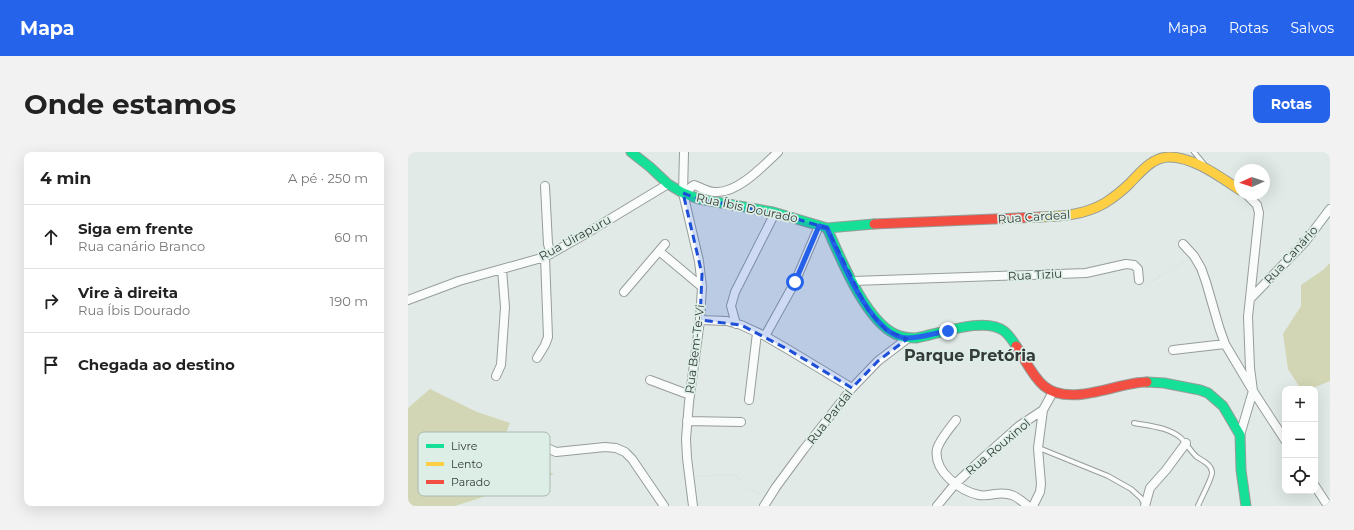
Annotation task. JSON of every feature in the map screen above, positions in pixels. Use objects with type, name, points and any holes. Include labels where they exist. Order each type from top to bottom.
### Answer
[{"type":"street","name":"Rua Íbis Dourado","points":[[631,152],[668,184],[685,194],[699,199],[775,213],[823,227]]},
{"type":"street","name":"Rua Bem-Te-Vi","points":[[684,152],[685,194],[699,261],[702,287],[700,320],[686,439],[693,506]]},
{"type":"street","points":[[685,194],[694,185],[709,192],[724,192],[732,189],[742,183],[778,152]]},
{"type":"street","name":"Rua Cardeal","points":[[823,227],[1068,216],[1083,213],[1118,195],[1148,165],[1162,158],[1168,157],[1185,160],[1208,171],[1234,186]]},
{"type":"street","name":"Rua Uirapuru","points":[[408,300],[458,281],[548,255],[668,184]]},
{"type":"street","points":[[537,358],[548,337],[548,244],[545,186]]},
{"type":"street","points":[[1246,506],[1241,470],[1240,435],[1253,390],[1248,317],[1259,213],[1257,205],[1252,200]]},
{"type":"street","name":"Rua Canário","points":[[1250,299],[1327,219],[1330,209]]},
{"type":"street","points":[[736,324],[731,306],[735,292],[775,213]]},
{"type":"street","points":[[823,227],[868,310],[886,330],[907,339],[966,327],[997,327],[1010,335],[1026,364],[1036,378],[1053,392],[1058,394],[1074,394],[1144,382],[1200,390],[1208,393],[1223,406],[1240,435]]},
{"type":"street","points":[[765,336],[823,227]]},
{"type":"street","points":[[624,292],[665,244]]},
{"type":"street","points":[[1183,244],[1194,256],[1206,282],[1225,344],[1282,435]]},
{"type":"street","points":[[659,251],[702,287]]},
{"type":"street","name":"Rua Tiziu","points":[[853,281],[1086,273],[1126,264],[1134,265],[1138,269],[1140,280]]},
{"type":"street","points":[[496,376],[501,365],[505,307],[502,269]]},
{"type":"street","points":[[700,320],[715,320],[736,324],[757,332],[852,388]]},
{"type":"street","points":[[749,400],[757,332]]},
{"type":"street","name":"Rua Pardal","points":[[764,506],[804,449],[852,388],[878,361],[907,339]]},
{"type":"street","points":[[1173,350],[1225,344]]},
{"type":"street","points":[[650,380],[690,395]]},
{"type":"street","points":[[1033,506],[1040,492],[1041,484],[1038,448],[1043,410],[1053,392]]},
{"type":"street","name":"Rua Rouxinol","points":[[937,506],[955,484],[1013,432],[1043,410]]},
{"type":"street","points":[[956,420],[938,447],[937,459],[945,474],[955,484],[979,495],[1001,493],[1013,494],[1028,506]]},
{"type":"street","points":[[687,421],[741,422]]},
{"type":"street","points":[[1145,506],[1150,488],[1166,470],[1186,443]]},
{"type":"street","points":[[550,449],[556,452],[605,447],[616,448],[625,452],[664,506]]},
{"type":"street","points":[[1318,491],[1328,506]]},
{"type":"lane","points":[[1194,152],[1208,171]]},
{"type":"lane","points":[[1134,423],[1165,429],[1180,437],[1194,454],[1208,464],[1212,470],[1212,477],[1198,506]]},
{"type":"lane","points":[[1038,448],[1108,476],[1131,489],[1141,498],[1145,506]]},
{"type":"path","points":[[1140,280],[1144,285],[1149,283],[1194,256]]},
{"type":"path","points":[[689,477],[732,474],[739,478],[748,488],[769,498]]},
{"type":"highlighted area","points":[[683,193],[699,199],[773,212],[827,228],[868,310],[886,330],[907,339],[878,361],[852,388],[789,350],[741,325],[700,320],[702,274]]},
{"type":"green space","points":[[1330,263],[1330,381],[1318,386],[1299,386],[1288,369],[1283,334],[1301,306],[1301,285],[1323,270]]},
{"type":"green space","points":[[430,389],[477,412],[510,423],[506,432],[418,432],[418,496],[486,496],[455,506],[408,506],[408,408]]},
{"type":"traffic: fast","points":[[631,152],[668,184],[683,193],[699,199],[773,212],[827,228],[874,224]]},
{"type":"traffic: fast","points":[[827,228],[846,271],[864,302],[884,327],[895,334],[916,338],[962,327],[985,325],[996,327],[1004,331],[1016,346]]},
{"type":"traffic: fast","points":[[1147,382],[1164,383],[1200,390],[1208,393],[1223,406],[1240,435],[1241,470],[1246,506]]},
{"type":"traffic: slow","points":[[1040,217],[1074,214],[1097,207],[1121,192],[1147,166],[1157,160],[1169,157],[1188,160],[1197,164],[1234,186]]},
{"type":"traffic: jam","points":[[874,224],[1040,217]]},
{"type":"traffic: jam","points":[[1016,346],[1040,382],[1055,392],[1067,395],[1080,394],[1147,382]]},
{"type":"district","name":"Parque Pretória","points":[[970,355]]},
{"type":"route","points":[[795,282],[819,226],[827,228],[868,310],[886,330],[907,339],[948,331]]}]
